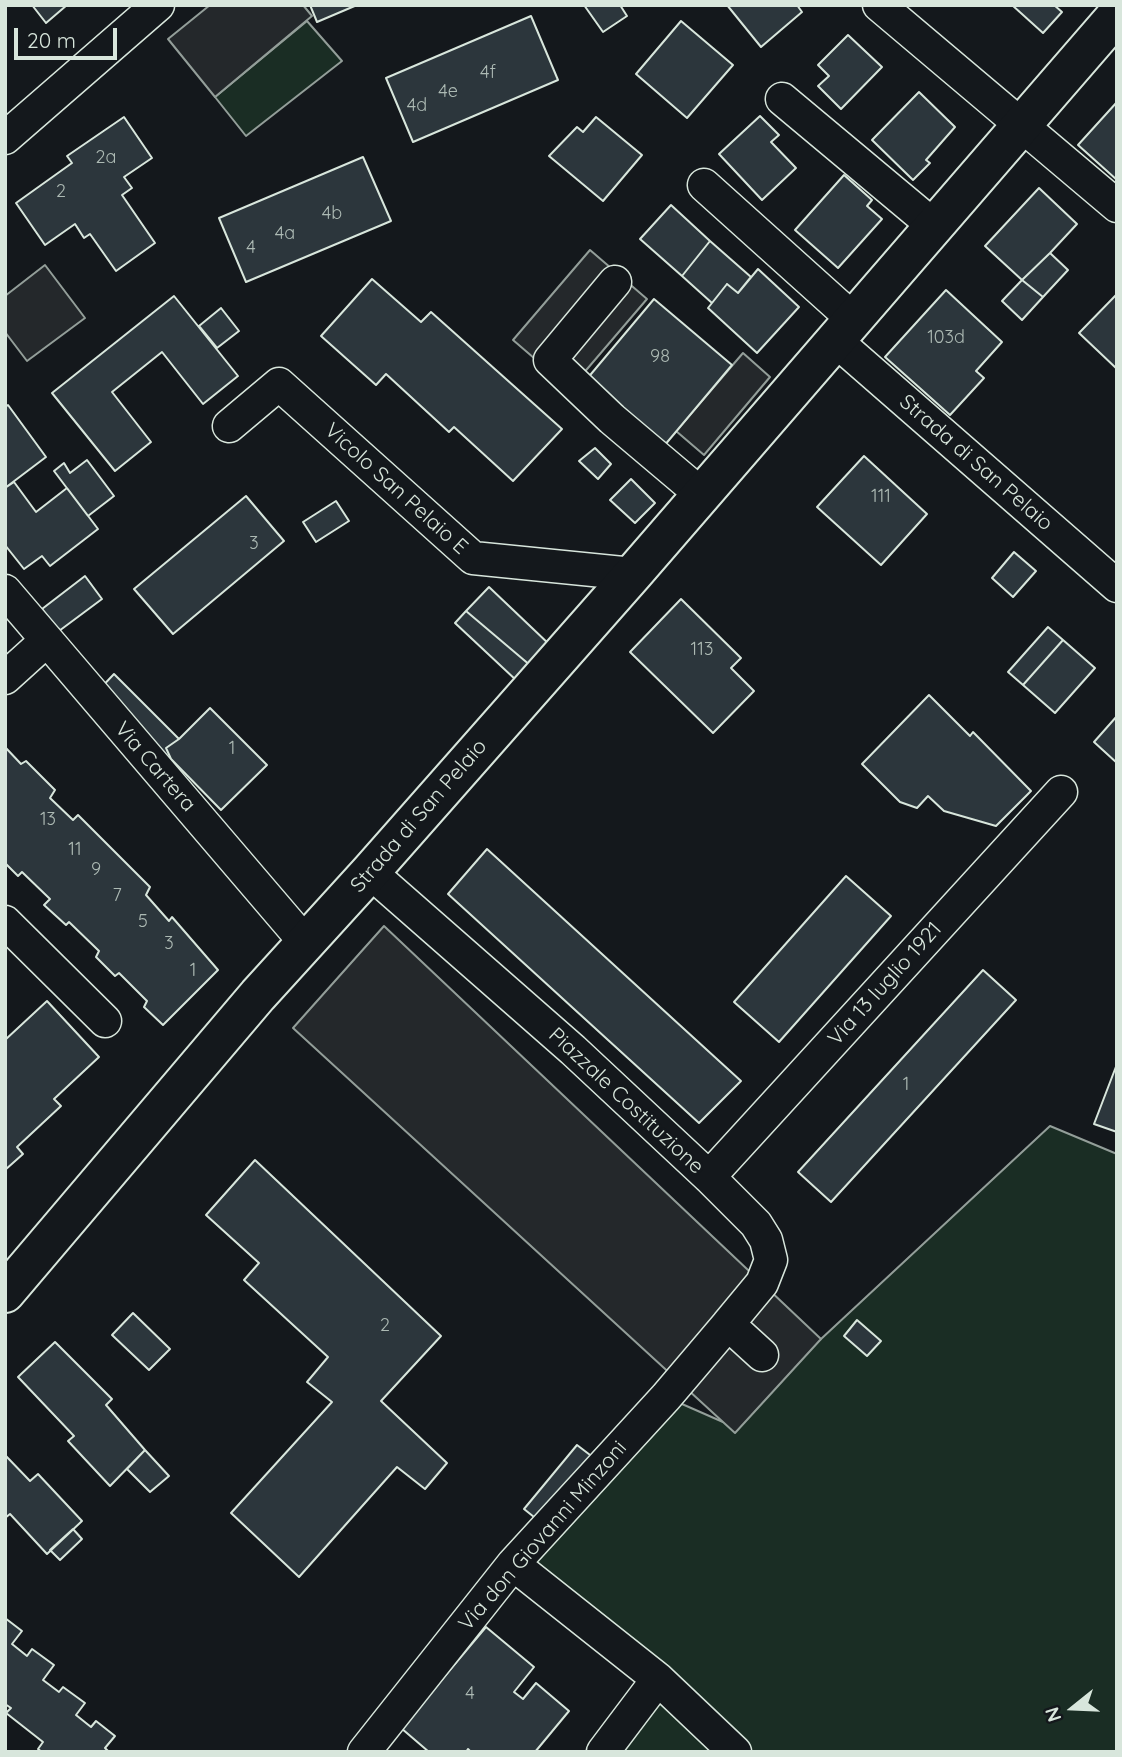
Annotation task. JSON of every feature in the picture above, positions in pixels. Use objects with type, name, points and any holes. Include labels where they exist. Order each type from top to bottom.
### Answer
[{"type":"main road","name":"Strada di San Pelaio","points":[[5,1293],[258,995],[633,574],[1117,15]]},
{"type":"street","points":[[5,138],[158,5]]},
{"type":"street","points":[[879,5],[1117,206]]},
{"type":"street","points":[[782,99],[934,226]]},
{"type":"street","name":"Strada di San Pelaio","points":[[704,185],[844,330],[1117,586]]},
{"type":"street","points":[[615,282],[550,360],[612,419],[702,495]]},
{"type":"street","name":"Vicolo San Pelaio E","points":[[229,426],[279,384],[473,558],[633,574]]},
{"type":"street","name":"Via Cartera","points":[[5,591],[305,942]]},
{"type":"street","points":[[5,678],[47,640]]},
{"type":"street","name":"Via 13 luglio 1921","points":[[709,1177],[1061,792]]},
{"type":"street","name":"Piazzale Costituzione","points":[[370,872],[573,1051],[756,1224],[766,1240],[771,1260],[762,1283],[727,1324]]},
{"type":"street","points":[[9,935],[105,1021]]},
{"type":"street","points":[[727,1324],[762,1355]]},
{"type":"street","name":"Via don Giovanni Minzoni","points":[[364,1752],[513,1564],[666,1397],[727,1324]]},
{"type":"street","points":[[513,1564],[658,1679],[735,1752]]},
{"type":"street","points":[[603,1752],[658,1679]]},
{"type":"green space","points":[[307,21],[342,61],[246,136],[215,97]]},
{"type":"green space","points":[[1050,1126],[1117,1154],[1117,1752],[603,1752],[654,1683],[513,1564],[666,1397],[723,1422],[821,1339]]},
{"type":"shaded area","points":[[210,5],[303,5],[312,16],[215,97],[168,39]]},
{"type":"shaded area","points":[[590,250],[647,299],[570,389],[513,340]]},
{"type":"shaded area","points":[[45,265],[85,318],[27,361],[5,332],[5,296]]},
{"type":"shaded area","points":[[743,353],[770,377],[704,455],[676,431]]},
{"type":"shaded area","points":[[384,926],[821,1339],[735,1433],[293,1028]]},
{"type":"building","points":[[32,5],[67,5],[46,23]]},
{"type":"building","points":[[310,5],[357,5],[317,22]]},
{"type":"building","points":[[584,5],[620,5],[627,16],[603,32]]},
{"type":"building","points":[[727,5],[797,5],[802,12],[761,47]]},
{"type":"building","points":[[1012,5],[1054,5],[1062,12],[1043,33]]},
{"type":"building","points":[[531,16],[558,80],[413,142],[386,78]]},
{"type":"building","points":[[681,21],[733,65],[687,118],[636,74]]},
{"type":"building","points":[[848,35],[882,67],[841,109],[818,86],[829,76],[818,65]]},
{"type":"building","points":[[919,92],[955,127],[926,160],[930,163],[913,180],[872,140]]},
{"type":"building","points":[[1117,102],[1117,180],[1078,145]]},
{"type":"building","points":[[760,116],[779,135],[771,142],[796,168],[762,200],[719,154]]},
{"type":"building","points":[[124,117],[152,158],[124,177],[132,188],[122,195],[155,243],[116,271],[90,234],[84,238],[75,224],[45,245],[16,203],[72,163],[67,156]]},
{"type":"building","points":[[596,117],[642,155],[603,201],[549,156],[577,127],[583,132]]},
{"type":"building","points":[[363,157],[391,221],[246,282],[219,218]]},
{"type":"building","points":[[844,175],[872,200],[867,206],[882,219],[838,268],[795,230]]},
{"type":"building","points":[[1039,188],[1077,224],[1022,280],[985,246]]},
{"type":"building","points":[[671,205],[710,241],[682,276],[640,239]]},
{"type":"building","points":[[710,241],[751,277],[738,293],[727,284],[712,303],[682,276]]},
{"type":"building","points":[[1050,253],[1068,270],[1043,297],[1022,280]]},
{"type":"building","points":[[758,269],[799,307],[757,353],[708,308],[727,284],[738,293]]},
{"type":"building","points":[[372,279],[421,322],[431,312],[562,429],[513,481],[454,427],[449,432],[386,374],[376,385],[321,336]]},
{"type":"building","points":[[1022,280],[1043,297],[1022,320],[1002,301]]},
{"type":"building","points":[[946,290],[1002,342],[976,371],[984,378],[950,415],[885,357]]},
{"type":"building","points":[[1117,294],[1117,369],[1079,333]]},
{"type":"building","points":[[174,296],[238,376],[203,404],[162,352],[112,392],[151,442],[115,471],[52,393]]},
{"type":"building","points":[[654,299],[732,365],[664,446],[586,380]]},
{"type":"building","points":[[221,308],[239,331],[217,348],[199,326]]},
{"type":"building","points":[[8,405],[46,457],[5,488],[5,407]]},
{"type":"building","points":[[595,448],[611,464],[598,479],[579,461]]},
{"type":"building","points":[[864,456],[927,514],[881,565],[817,507]]},
{"type":"building","points":[[87,460],[114,496],[88,516],[54,471],[64,463],[70,473]]},
{"type":"building","points":[[631,479],[655,503],[635,523],[610,500]]},
{"type":"building","points":[[14,482],[36,512],[67,488],[98,529],[50,566],[42,556],[24,569],[5,545],[5,488]]},
{"type":"building","points":[[246,496],[284,541],[173,634],[134,589]]},
{"type":"building","points":[[336,501],[349,521],[316,542],[303,522]]},
{"type":"building","points":[[1014,552],[1036,571],[1013,597],[992,578]]},
{"type":"building","points":[[85,576],[102,599],[59,631],[42,609]]},
{"type":"building","points":[[489,587],[551,646],[531,666],[466,611]]},
{"type":"building","points":[[681,599],[741,658],[731,668],[754,691],[713,733],[630,652]]},
{"type":"building","points":[[466,611],[531,666],[517,681],[455,623]]},
{"type":"building","points":[[1048,627],[1063,640],[1023,685],[1008,672]]},
{"type":"building","points":[[1063,640],[1095,668],[1055,713],[1023,685]]},
{"type":"building","points":[[114,674],[179,739],[166,748],[171,759],[160,769],[95,694]]},
{"type":"building","points":[[929,695],[970,736],[973,732],[1031,791],[996,826],[944,811],[928,796],[917,808],[900,802],[862,764]]},
{"type":"building","points":[[210,708],[267,765],[221,810],[171,759],[166,748]]},
{"type":"building","points":[[1117,716],[1117,763],[1094,742]]},
{"type":"building","points":[[5,747],[21,764],[26,761],[55,790],[50,798],[73,820],[78,815],[150,887],[146,895],[169,921],[172,917],[218,970],[163,1025],[144,1007],[147,1001],[119,973],[115,976],[96,957],[99,951],[69,922],[66,925],[44,905],[50,899],[22,872],[18,876],[5,863]]},
{"type":"building","points":[[487,849],[741,1081],[699,1123],[448,894]]},
{"type":"building","points":[[846,876],[891,916],[779,1042],[734,1002]]},
{"type":"building","points":[[983,970],[1016,1000],[831,1202],[798,1172]]},
{"type":"building","points":[[47,1001],[99,1057],[54,1099],[61,1106],[17,1147],[23,1154],[5,1170],[5,1040]]},
{"type":"building","points":[[1117,1064],[1117,1132],[1094,1124]]},
{"type":"building","points":[[255,1160],[441,1336],[381,1401],[447,1463],[425,1489],[397,1467],[299,1577],[231,1513],[332,1402],[307,1382],[328,1357],[244,1280],[259,1263],[206,1215]]},
{"type":"building","points":[[133,1313],[170,1349],[149,1370],[112,1335]]},
{"type":"building","points":[[857,1320],[881,1341],[867,1356],[844,1336]]},
{"type":"building","points":[[55,1342],[112,1399],[106,1405],[145,1450],[110,1486],[68,1441],[74,1436],[18,1377]]},
{"type":"building","points":[[577,1445],[594,1458],[539,1521],[524,1509]]},
{"type":"building","points":[[145,1450],[169,1476],[150,1492],[127,1469]]},
{"type":"building","points":[[5,1455],[30,1481],[38,1474],[82,1521],[47,1554],[10,1514],[5,1518]]},
{"type":"building","points":[[73,1529],[82,1539],[60,1560],[50,1550]]},
{"type":"building","points":[[5,1618],[22,1631],[12,1644],[27,1656],[32,1649],[54,1665],[43,1680],[59,1692],[63,1687],[85,1703],[76,1715],[91,1727],[96,1721],[115,1736],[105,1748],[109,1752],[42,1752],[38,1749],[43,1742],[6,1713],[11,1708],[5,1704]]},
{"type":"building","points":[[486,1627],[534,1667],[514,1692],[523,1699],[536,1683],[569,1711],[535,1752],[471,1752],[468,1749],[466,1752],[429,1752],[401,1728]]}]
